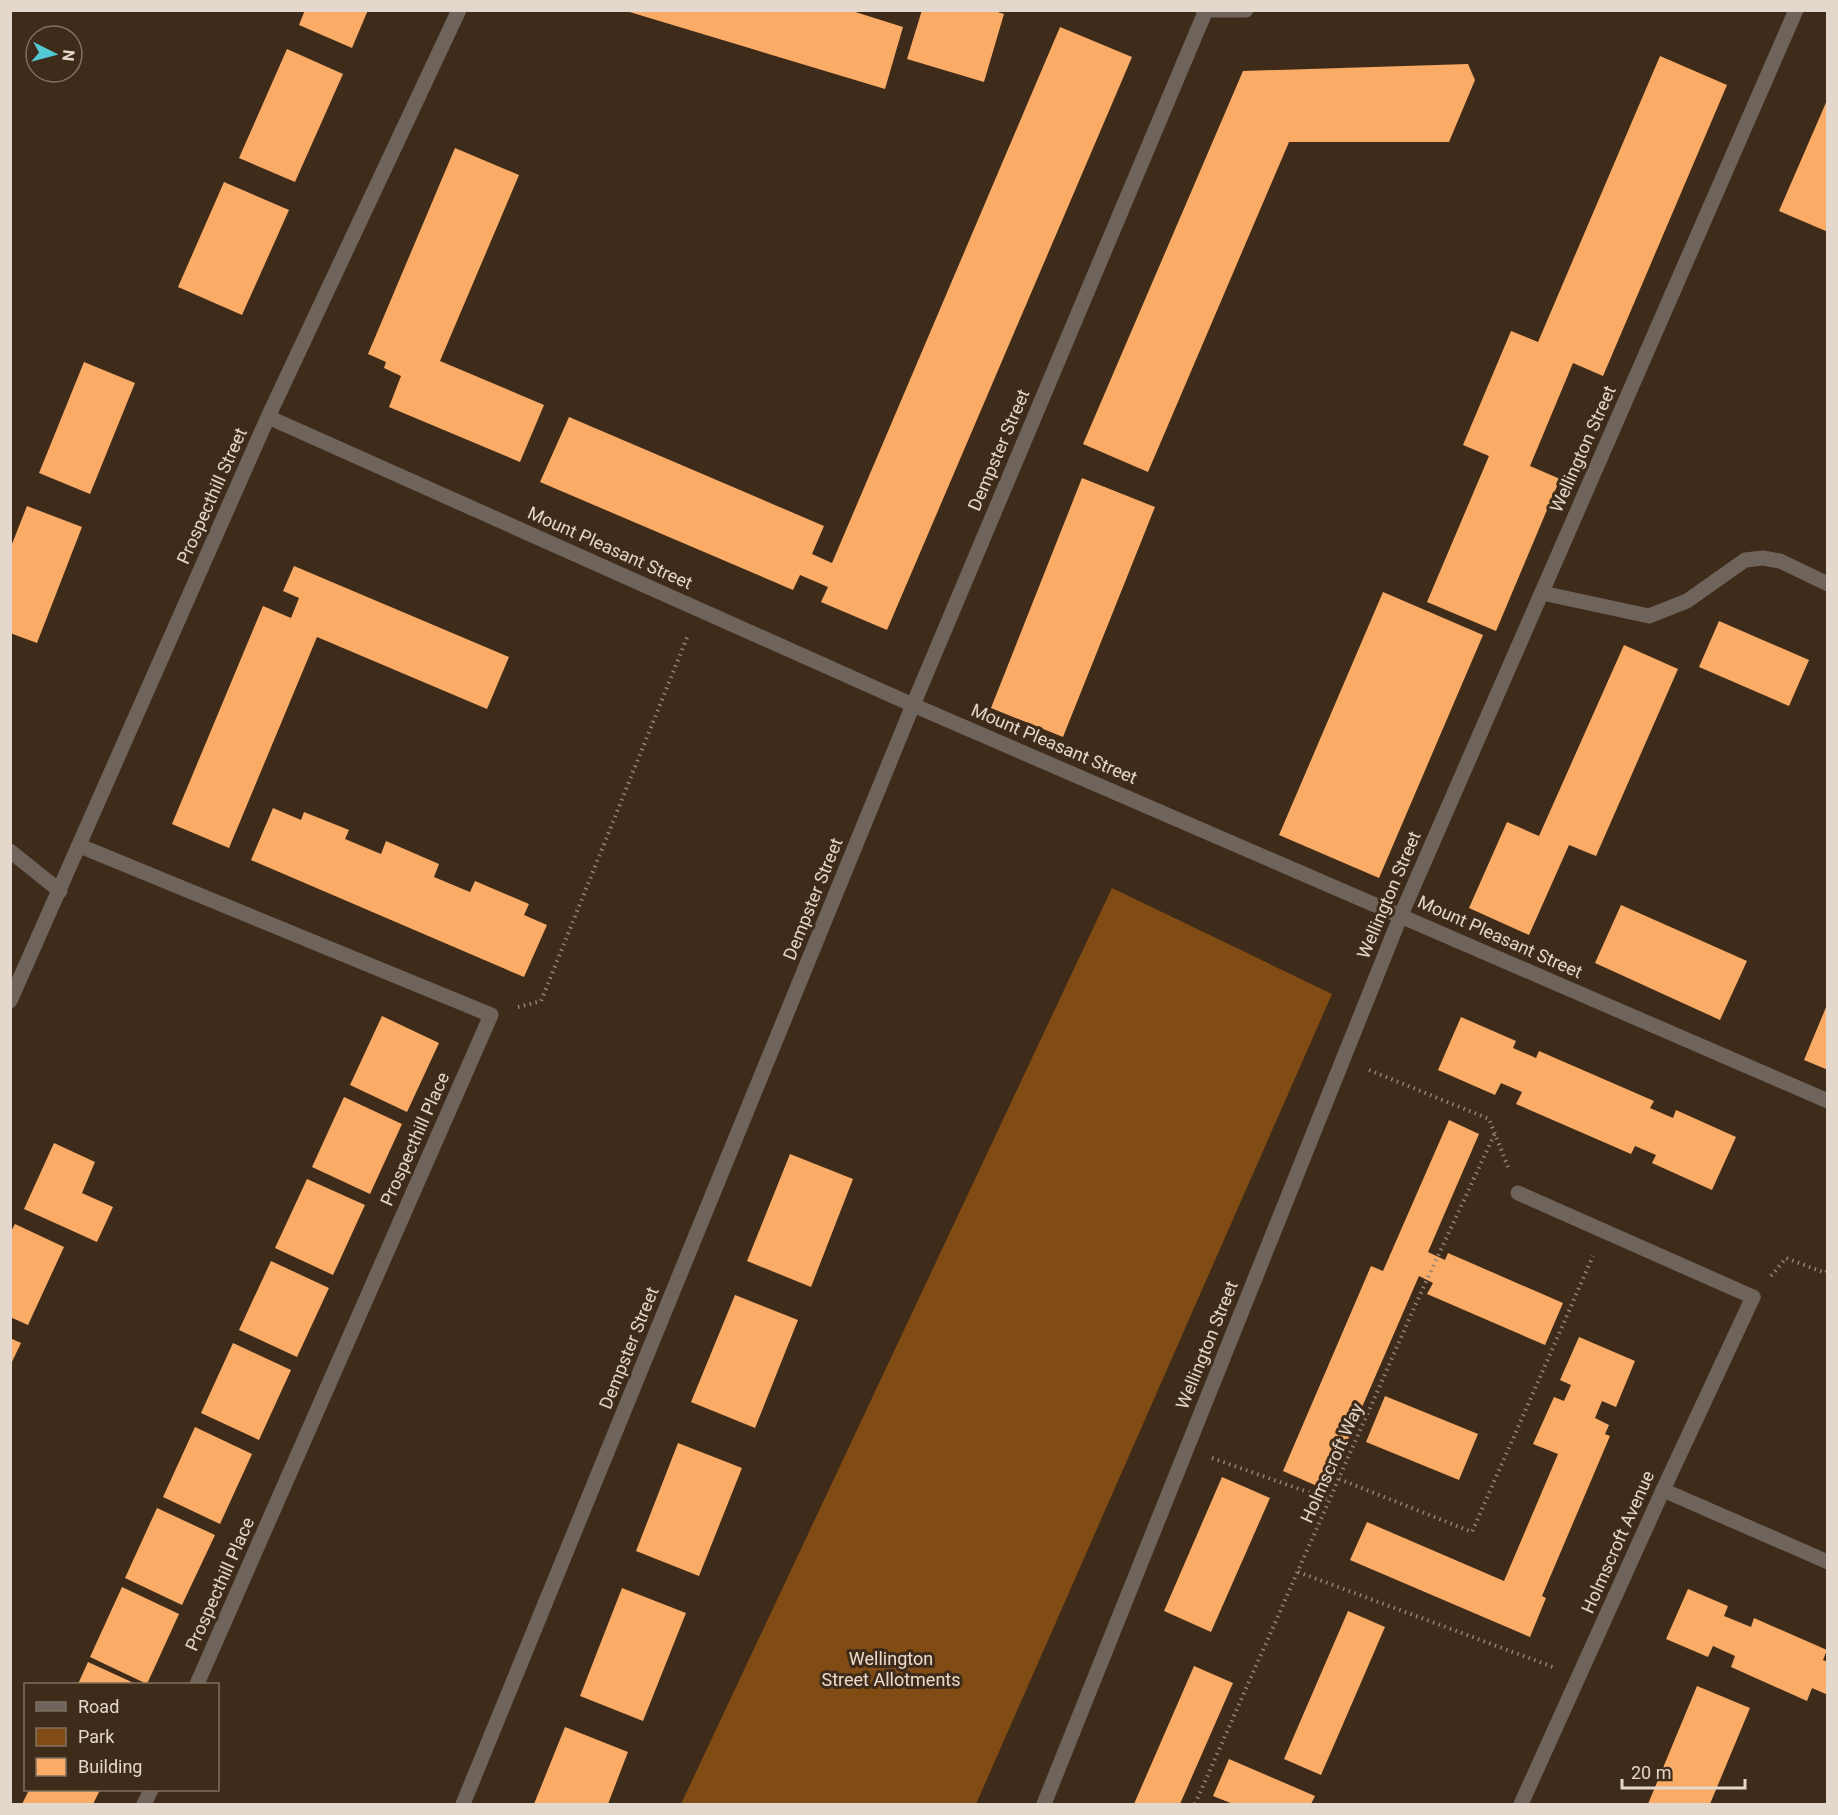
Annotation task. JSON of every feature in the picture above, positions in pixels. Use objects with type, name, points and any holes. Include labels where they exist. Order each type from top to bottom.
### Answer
[{"type":"street","name":"Prospecthill Street","points":[[10,1001],[268,417],[459,10]]},
{"type":"street","points":[[1204,11],[1246,10]]},
{"type":"street","name":"Wellington Street","points":[[1044,1804],[1401,915],[1796,10]]},
{"type":"street","name":"Dempster Street","points":[[463,1804],[913,705],[1204,11]]},
{"type":"street","name":"Mount Pleasant Street","points":[[268,417],[913,705],[1827,1101]]},
{"type":"street","points":[[1542,593],[1649,616],[1687,601],[1745,560],[1763,558],[1780,561],[1827,584]]},
{"type":"street","name":"Prospecthill Place","points":[[80,846],[491,1015],[197,1683]]},
{"type":"street","points":[[10,851],[60,891]]},
{"type":"street","points":[[1518,1193],[1753,1297]]},
{"type":"street","name":"Holmscroft Avenue","points":[[1521,1804],[1753,1297]]},
{"type":"street","points":[[1663,1490],[1827,1562]]},
{"type":"path","points":[[541,1000],[699,609]]},
{"type":"path","points":[[1343,1059],[1489,1119],[1518,1193]]},
{"type":"path","name":"Holmscroft Way","points":[[1195,1804],[1419,1297],[1495,1132]]},
{"type":"path","points":[[1339,1479],[1472,1532],[1604,1231]]},
{"type":"path","points":[[1753,1297],[1786,1258],[1825,1273],[1827,1271]]},
{"type":"path","points":[[1186,1449],[1330,1500]]},
{"type":"path","points":[[1298,1572],[1579,1676]]},
{"type":"green space","name":"Wellington Street Allotments","points":[[1112,888],[1332,994],[976,1804],[681,1804]]},
{"type":"building","points":[[305,10],[368,10],[352,48],[299,25]]},
{"type":"building","points":[[623,10],[849,10],[903,27],[885,89]]},
{"type":"building","points":[[922,10],[991,10],[1004,14],[984,82],[907,59]]},
{"type":"building","points":[[1060,27],[1132,57],[887,630],[821,602],[828,587],[800,575],[793,590],[540,482],[569,417],[824,526],[812,554],[832,563]]},
{"type":"building","points":[[287,49],[343,74],[295,182],[239,158]]},
{"type":"building","points":[[1660,56],[1727,85],[1603,376],[1573,363],[1530,466],[1560,479],[1496,631],[1427,602],[1489,456],[1463,445],[1511,331],[1538,342]]},
{"type":"building","points":[[1468,64],[1475,80],[1449,142],[1289,142],[1148,472],[1083,444],[1243,71]]},
{"type":"building","points":[[1828,98],[1828,232],[1779,211]]},
{"type":"building","points":[[455,148],[519,175],[440,361],[544,405],[520,462],[389,407],[401,376],[384,368],[386,362],[368,354]]},
{"type":"building","points":[[224,182],[289,210],[242,315],[178,287]]},
{"type":"building","points":[[84,362],[135,383],[90,494],[39,473]]},
{"type":"building","points":[[1082,478],[1155,507],[1063,737],[991,708]]},
{"type":"building","points":[[27,506],[82,527],[37,643],[10,633],[10,549]]},
{"type":"building","points":[[294,566],[509,657],[487,709],[317,637],[229,848],[172,824],[263,606],[291,618],[299,598],[283,591]]},
{"type":"building","points":[[1383,592],[1483,635],[1379,878],[1279,835]]},
{"type":"building","points":[[1719,621],[1809,660],[1789,706],[1699,667]]},
{"type":"building","points":[[1624,645],[1678,669],[1596,856],[1569,845],[1529,935],[1469,908],[1507,822],[1539,836]]},
{"type":"building","points":[[273,808],[301,820],[304,812],[349,830],[345,839],[381,854],[386,841],[439,864],[434,877],[470,892],[475,881],[529,904],[524,915],[547,925],[524,977],[251,860]]},
{"type":"building","points":[[1621,905],[1747,961],[1720,1020],[1595,963]]},
{"type":"building","points":[[1828,1005],[1828,1070],[1804,1060]]},
{"type":"building","points":[[382,1016],[439,1043],[407,1112],[350,1085]]},
{"type":"building","points":[[1461,1017],[1516,1041],[1513,1048],[1536,1058],[1539,1051],[1654,1101],[1650,1108],[1673,1118],[1676,1110],[1736,1137],[1712,1190],[1652,1163],[1656,1155],[1635,1146],[1631,1154],[1516,1104],[1522,1092],[1501,1083],[1495,1095],[1438,1070]]},
{"type":"building","points":[[344,1097],[402,1124],[370,1194],[312,1167]]},
{"type":"building","points":[[1449,1120],[1479,1134],[1428,1252],[1445,1260],[1448,1253],[1563,1303],[1545,1345],[1427,1294],[1433,1283],[1419,1276],[1326,1490],[1283,1471],[1371,1266],[1383,1271]]},
{"type":"building","points":[[54,1143],[95,1162],[82,1193],[113,1207],[97,1242],[24,1209]]},
{"type":"building","points":[[790,1154],[853,1179],[811,1287],[747,1261]]},
{"type":"building","points":[[307,1179],[365,1205],[333,1275],[275,1248]]},
{"type":"building","points":[[15,1224],[64,1247],[28,1325],[10,1317],[10,1233]]},
{"type":"building","points":[[271,1261],[329,1288],[297,1357],[239,1330]]},
{"type":"building","points":[[735,1295],[798,1320],[755,1428],[691,1402]]},
{"type":"building","points":[[1579,1337],[1635,1361],[1616,1407],[1602,1401],[1595,1418],[1609,1425],[1605,1434],[1610,1436],[1542,1596],[1546,1598],[1530,1637],[1350,1560],[1367,1522],[1504,1581],[1558,1454],[1533,1444],[1554,1397],[1564,1401],[1571,1385],[1560,1380]]},
{"type":"building","points":[[10,1338],[21,1343],[10,1366]]},
{"type":"building","points":[[233,1343],[291,1370],[259,1440],[201,1413]]},
{"type":"building","points":[[1385,1396],[1478,1434],[1459,1480],[1366,1442]]},
{"type":"building","points":[[195,1427],[252,1454],[220,1524],[163,1497]]},
{"type":"building","points":[[678,1443],[742,1468],[699,1576],[636,1551]]},
{"type":"building","points":[[1222,1477],[1270,1498],[1211,1632],[1164,1611]]},
{"type":"building","points":[[157,1508],[215,1535],[182,1605],[125,1578]]},
{"type":"building","points":[[122,1587],[179,1614],[147,1683],[90,1657]]},
{"type":"building","points":[[622,1588],[686,1613],[643,1721],[580,1696]]},
{"type":"building","points":[[1688,1589],[1728,1606],[1724,1616],[1751,1627],[1754,1618],[1827,1650],[1823,1660],[1828,1662],[1828,1695],[1812,1688],[1807,1701],[1731,1667],[1735,1656],[1713,1646],[1708,1657],[1666,1639]]},
{"type":"building","points":[[1348,1611],[1385,1627],[1321,1775],[1284,1759]]},
{"type":"building","points":[[88,1662],[134,1683],[78,1683]]},
{"type":"building","points":[[1194,1666],[1233,1683],[1180,1804],[1134,1804]]},
{"type":"building","points":[[1697,1686],[1750,1708],[1710,1804],[1648,1804]]},
{"type":"building","points":[[565,1727],[628,1752],[608,1804],[534,1804]]},
{"type":"building","points":[[1229,1759],[1315,1796],[1311,1804],[1233,1804],[1213,1796]]},
{"type":"building","points":[[28,1791],[100,1791],[93,1804],[22,1804]]}]
